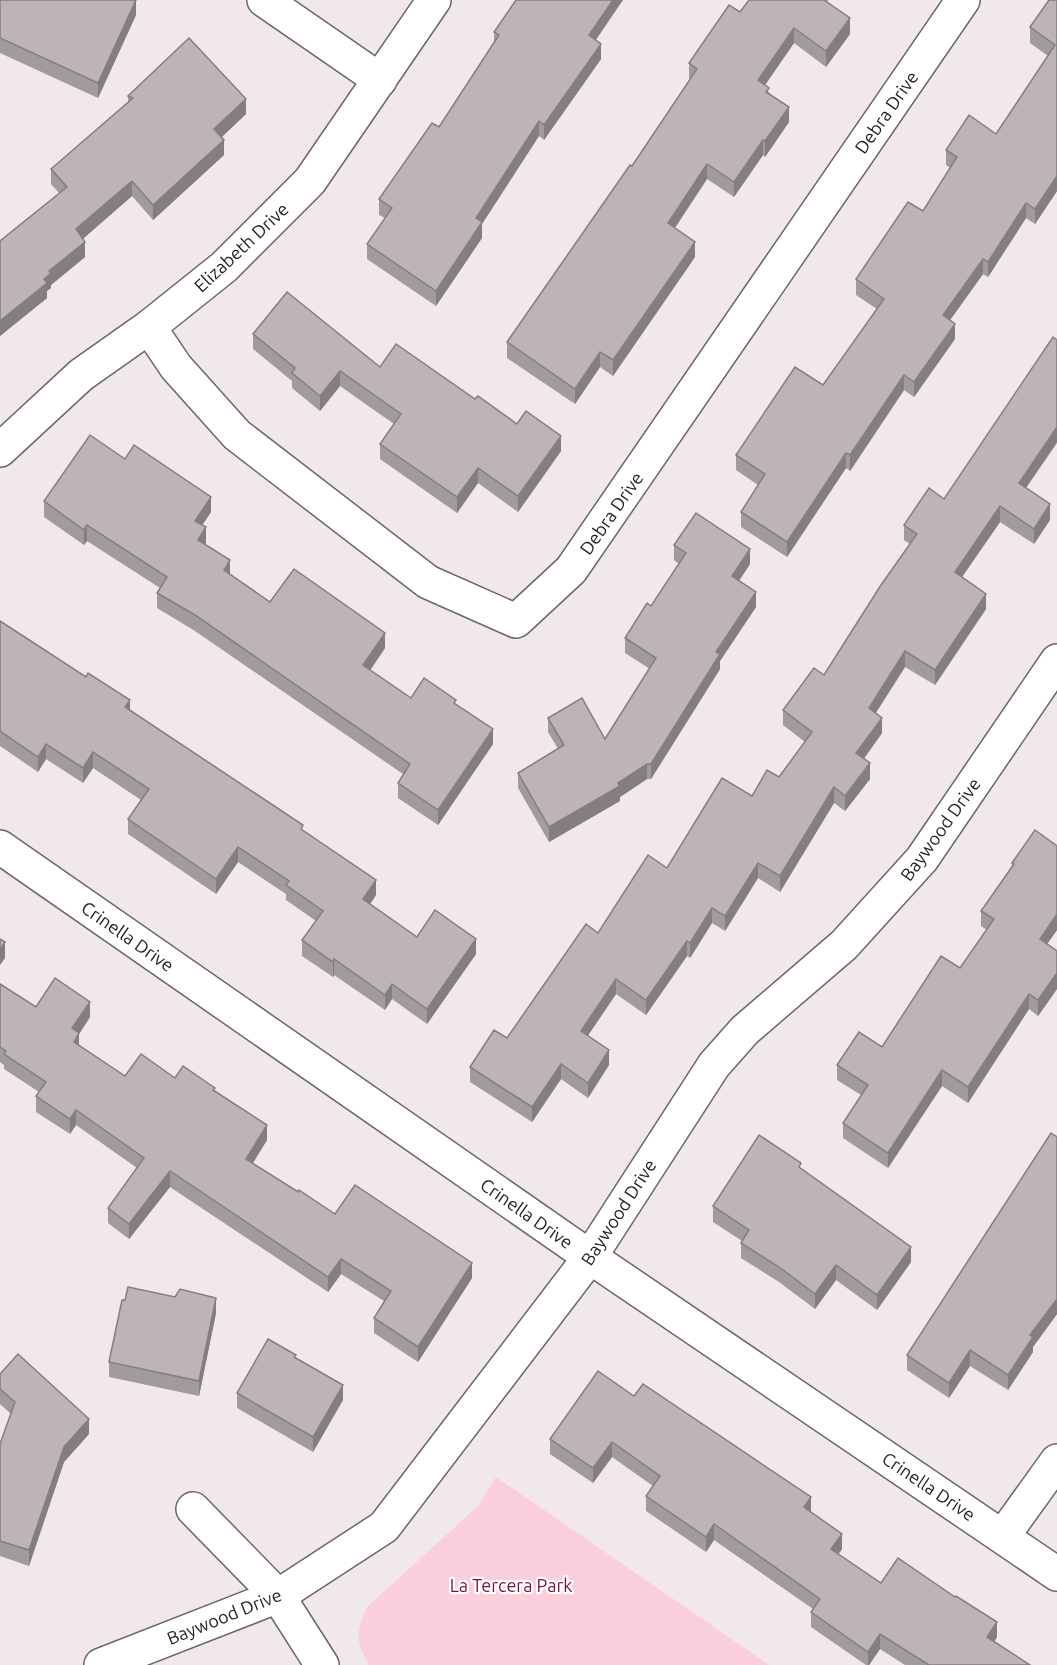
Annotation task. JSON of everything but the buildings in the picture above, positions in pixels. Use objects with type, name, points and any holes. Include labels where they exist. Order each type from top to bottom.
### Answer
[{"type":"street","points":[[264,0],[380,80]]},
{"type":"street","name":"Elizabeth Drive","points":[[0,450],[81,375],[149,327],[224,267],[310,181],[434,0]]},
{"type":"street","name":"Debra Drive","points":[[149,327],[176,367],[237,435],[428,582],[516,621],[571,570],[963,0]]},
{"type":"street","name":"Baywood Drive","points":[[101,1665],[278,1596],[384,1527],[590,1257],[714,1065],[745,1030],[844,945],[922,859],[1057,661]]},
{"type":"street","name":"Crinella Drive","points":[[0,847],[590,1257],[1057,1574]]},
{"type":"street","points":[[1003,1536],[1057,1461]]},
{"type":"street","points":[[193,1509],[278,1596],[322,1665]]},
{"type":"green space","name":"La Tercera Park","points":[[496,1477],[769,1665],[369,1665],[359,1643],[359,1630],[367,1607],[478,1506]]}]
